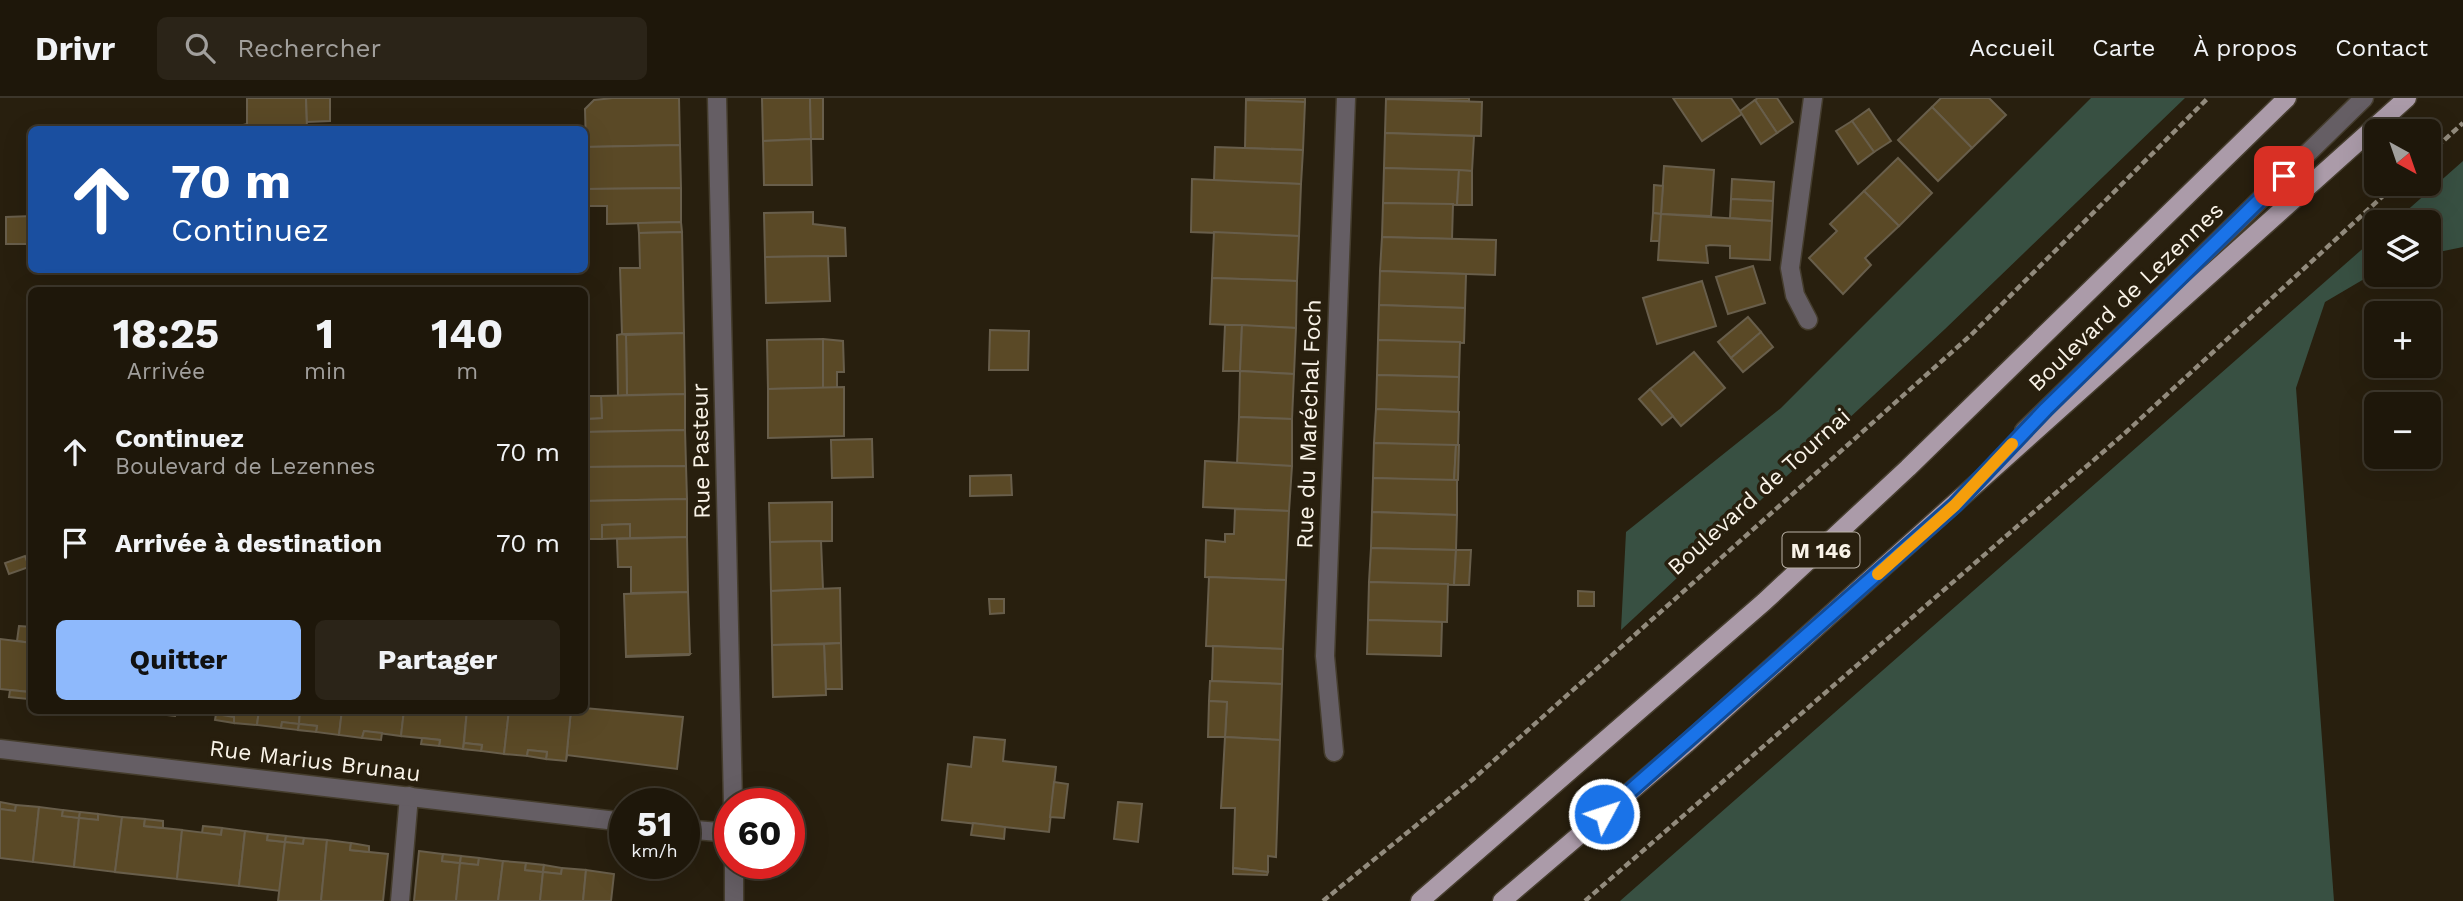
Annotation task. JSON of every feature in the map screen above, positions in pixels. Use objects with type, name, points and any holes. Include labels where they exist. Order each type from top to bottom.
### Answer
[{"type":"main road","name":"Boulevard de Lezennes","points":[[1420,901],[1764,602],[1908,467],[2287,98]]},
{"type":"main road","name":"M 146","points":[[1502,901],[1686,744],[2407,98]]},
{"type":"street","name":"Rue Pasteur","points":[[717,98],[733,788]]},
{"type":"street","name":"Rue du Maréchal Foch","points":[[1334,752],[1325,656],[1346,98]]},
{"type":"street","points":[[1808,320],[1795,295],[1790,268],[1813,98]]},
{"type":"street","name":"Boulevard de Lezennes","points":[[1955,505],[2068,387],[2364,98]]},
{"type":"street","name":"Rue Marius Brunau","points":[[0,749],[609,820]]},
{"type":"street","points":[[400,901],[409,796]]},
{"type":"street","points":[[734,879],[734,901]]},
{"type":"path","name":"Boulevard de Tournai","points":[[1323,901],[1472,780],[1971,335],[2208,98]]},
{"type":"path","points":[[2441,143],[2463,123]]},
{"type":"path","points":[[1586,901],[2125,433],[2383,196]]},
{"type":"green space","points":[[2091,98],[2185,98],[1945,329],[1621,630],[1626,532],[1781,408]]},
{"type":"green space","points":[[2463,161],[2463,247],[2441,252],[2441,210],[2408,210],[2423,196],[2441,196],[2441,180]]},
{"type":"green space","points":[[2364,248],[2364,279],[2325,302],[2296,388],[2334,901],[1620,901]]},
{"type":"building","points":[[247,98],[306,98],[307,126],[243,126],[247,124]]},
{"type":"building","points":[[306,98],[330,98],[330,121],[307,122]]},
{"type":"building","points":[[679,98],[680,145],[588,147],[585,109],[594,100]]},
{"type":"building","points":[[762,98],[810,98],[811,139],[763,141]]},
{"type":"building","points":[[810,98],[823,98],[823,139],[811,139]]},
{"type":"building","points":[[1305,98],[1305,102],[1246,100]]},
{"type":"building","points":[[1386,98],[1469,98],[1469,101]]},
{"type":"building","points":[[1673,98],[1731,98],[1742,114],[1702,141]]},
{"type":"building","points":[[1777,98],[1793,122],[1777,133],[1755,100]]},
{"type":"building","points":[[1941,98],[1989,98],[2006,115],[1972,148],[1932,107]]},
{"type":"building","points":[[1386,99],[1482,102],[1481,136],[1385,133]]},
{"type":"building","points":[[1246,100],[1305,102],[1303,150],[1245,148]]},
{"type":"building","points":[[1755,100],[1777,133],[1761,144],[1740,111]]},
{"type":"building","points":[[1932,107],[1972,148],[1938,181],[1898,140]]},
{"type":"building","points":[[1869,109],[1891,141],[1874,152],[1852,121]]},
{"type":"building","points":[[1852,121],[1874,152],[1858,164],[1836,131]]},
{"type":"building","points":[[1385,133],[1474,136],[1472,171],[1384,168]]},
{"type":"building","points":[[811,139],[812,185],[764,185],[763,141]]},
{"type":"building","points":[[680,145],[681,188],[588,189],[588,147]]},
{"type":"building","points":[[1215,147],[1303,150],[1301,184],[1214,181]]},
{"type":"building","points":[[1898,158],[1932,193],[1899,226],[1864,191]]},
{"type":"building","points":[[1664,166],[1714,170],[1711,216],[1661,214]]},
{"type":"building","points":[[1384,168],[1459,170],[1457,205],[1383,203]]},
{"type":"building","points":[[1459,170],[1472,171],[1472,205],[1457,205]]},
{"type":"building","points":[[1192,179],[1301,184],[1299,236],[1191,232]]},
{"type":"building","points":[[1732,179],[1774,182],[1773,201],[1731,199]]},
{"type":"building","points":[[1654,185],[1663,186],[1661,214],[1653,213]]},
{"type":"building","points":[[681,188],[681,222],[607,224],[607,206],[588,206],[588,189]]},
{"type":"building","points":[[1864,191],[1899,226],[1865,258],[1871,265],[1843,294],[1809,258],[1837,231],[1830,224]]},
{"type":"building","points":[[1731,199],[1773,201],[1772,221],[1730,218]]},
{"type":"building","points":[[1383,203],[1453,204],[1452,239],[1382,237]]},
{"type":"building","points":[[813,212],[813,224],[845,228],[846,256],[765,257],[764,213]]},
{"type":"building","points":[[1653,213],[1661,214],[1660,241],[1651,241]]},
{"type":"building","points":[[1661,214],[1772,221],[1770,260],[1730,258],[1730,246],[1710,245],[1706,246],[1708,263],[1658,260]]},
{"type":"building","points":[[28,216],[28,244],[6,244],[6,217]]},
{"type":"building","points":[[681,222],[682,232],[639,233],[638,223]]},
{"type":"building","points":[[682,232],[684,333],[622,334],[620,268],[640,268],[639,233]]},
{"type":"building","points":[[1214,232],[1299,236],[1297,281],[1212,278]]},
{"type":"building","points":[[1382,237],[1496,240],[1495,275],[1380,271]]},
{"type":"building","points":[[828,256],[830,301],[766,303],[765,257]]},
{"type":"building","points":[[1753,266],[1765,303],[1728,314],[1716,277]]},
{"type":"building","points":[[1380,271],[1466,274],[1465,308],[1379,305]]},
{"type":"building","points":[[1212,278],[1297,281],[1296,328],[1210,324]]},
{"type":"building","points":[[1702,281],[1716,326],[1657,344],[1643,298]]},
{"type":"building","points":[[1379,305],[1465,308],[1464,343],[1378,340]]},
{"type":"building","points":[[1748,317],[1761,332],[1731,358],[1718,342]]},
{"type":"building","points":[[1225,325],[1242,325],[1240,371],[1223,371]]},
{"type":"building","points":[[1242,325],[1296,328],[1294,374],[1240,371]]},
{"type":"building","points":[[990,330],[1029,331],[1028,370],[989,370]]},
{"type":"building","points":[[1761,332],[1773,347],[1743,372],[1731,358]]},
{"type":"building","points":[[684,333],[685,394],[627,395],[626,335]]},
{"type":"building","points":[[617,335],[626,335],[627,395],[618,396]]},
{"type":"building","points":[[823,339],[823,388],[768,389],[767,340]]},
{"type":"building","points":[[823,339],[843,341],[844,372],[837,372],[837,388],[823,388]]},
{"type":"building","points":[[1378,340],[1460,342],[1459,377],[1377,375]]},
{"type":"building","points":[[1694,352],[1725,388],[1681,426],[1650,389]]},
{"type":"building","points":[[1240,371],[1294,374],[1292,419],[1239,417]]},
{"type":"building","points":[[1377,375],[1459,377],[1458,412],[1376,409]]},
{"type":"building","points":[[844,387],[844,436],[768,438],[768,389]]},
{"type":"building","points":[[1650,389],[1673,416],[1662,425],[1639,399]]},
{"type":"building","points":[[685,394],[685,430],[588,432],[588,419],[602,418],[601,396]]},
{"type":"building","points":[[588,396],[601,396],[602,418],[588,419]]},
{"type":"building","points":[[1376,409],[1459,412],[1458,446],[1374,443]]},
{"type":"building","points":[[1239,417],[1292,419],[1292,466],[1237,464]]},
{"type":"building","points":[[685,430],[686,466],[588,467],[588,432]]},
{"type":"building","points":[[872,439],[873,477],[832,478],[831,440]]},
{"type":"building","points":[[1374,443],[1456,445],[1454,481],[1373,478]]},
{"type":"building","points":[[1456,445],[1459,445],[1458,480],[1454,481]]},
{"type":"building","points":[[1205,461],[1292,466],[1289,511],[1203,507]]},
{"type":"building","points":[[686,466],[687,499],[588,501],[588,467]]},
{"type":"building","points":[[1011,475],[1012,495],[970,496],[970,476]]},
{"type":"building","points":[[1373,478],[1457,480],[1457,515],[1372,512]]},
{"type":"building","points":[[687,499],[687,537],[630,538],[630,524],[602,525],[602,539],[588,539],[588,501]]},
{"type":"building","points":[[832,502],[832,541],[770,542],[769,503]]},
{"type":"building","points":[[1235,509],[1289,511],[1286,580],[1205,577],[1206,540],[1225,542],[1225,534],[1234,534]]},
{"type":"building","points":[[1372,512],[1457,515],[1456,550],[1371,548]]},
{"type":"building","points":[[630,524],[630,538],[602,539],[602,525]]},
{"type":"building","points":[[687,537],[688,592],[631,593],[631,567],[618,567],[617,539]]},
{"type":"building","points":[[821,541],[823,589],[771,591],[770,542]]},
{"type":"building","points":[[1371,548],[1456,550],[1454,585],[1369,582]]},
{"type":"building","points":[[1456,550],[1471,550],[1469,585],[1454,585]]},
{"type":"building","points":[[25,556],[28,567],[9,574],[5,563]]},
{"type":"building","points":[[1209,577],[1286,580],[1283,649],[1206,646]]},
{"type":"building","points":[[1369,582],[1448,584],[1447,622],[1368,620]]},
{"type":"building","points":[[840,588],[841,643],[772,645],[771,591]]},
{"type":"building","points":[[1578,591],[1594,592],[1594,606],[1578,606]]},
{"type":"building","points":[[688,592],[690,654],[626,656],[624,594]]},
{"type":"building","points":[[989,599],[1004,599],[1004,613],[990,614]]},
{"type":"building","points":[[1368,620],[1442,622],[1441,656],[1367,654]]},
{"type":"building","points":[[19,626],[28,627],[28,642],[17,641]]},
{"type":"building","points":[[0,639],[28,642],[28,692],[0,689]]},
{"type":"building","points":[[841,643],[842,689],[826,689],[824,644]]},
{"type":"building","points":[[824,644],[826,695],[773,697],[772,645]]},
{"type":"building","points":[[1213,646],[1283,649],[1282,684],[1212,681]]},
{"type":"building","points":[[689,655],[626,657],[626,656]]},
{"type":"building","points":[[1210,681],[1282,684],[1280,740],[1225,737],[1227,702],[1209,701]]},
{"type":"building","points":[[10,690],[28,692],[28,699],[9,697]]},
{"type":"building","points":[[1209,701],[1227,702],[1225,737],[1208,737]]},
{"type":"building","points":[[588,708],[683,717],[677,769],[567,755],[566,761],[571,714],[588,714]]},
{"type":"building","points":[[216,714],[234,717],[234,723],[215,720]]},
{"type":"building","points":[[218,714],[258,714],[257,725],[234,723],[234,717]]},
{"type":"building","points":[[258,714],[300,714],[299,724],[282,722],[281,728],[257,725]]},
{"type":"building","points":[[300,714],[342,714],[339,735],[316,732],[317,726],[299,724]]},
{"type":"building","points":[[342,714],[404,714],[401,736],[364,731],[362,738],[339,735]]},
{"type":"building","points":[[404,714],[467,714],[463,749],[439,746],[440,740],[401,736]]},
{"type":"building","points":[[467,714],[509,714],[504,754],[481,751],[482,745],[464,743]]},
{"type":"building","points":[[509,714],[571,714],[566,761],[546,759],[547,752],[528,750],[527,756],[504,754]]},
{"type":"building","points":[[282,722],[299,724],[298,730],[281,728]]},
{"type":"building","points":[[299,724],[317,726],[316,732],[298,730]]},
{"type":"building","points":[[364,731],[382,733],[381,740],[362,738]]},
{"type":"building","points":[[974,737],[1005,740],[1003,761],[1056,767],[1049,832],[942,820],[948,764],[971,767]]},
{"type":"building","points":[[1225,737],[1280,740],[1276,857],[1268,856],[1268,872],[1233,868],[1235,808],[1221,808]]},
{"type":"building","points":[[422,738],[440,740],[439,746],[421,744]]},
{"type":"building","points":[[464,743],[482,745],[481,751],[463,749]]},
{"type":"building","points":[[528,750],[547,752],[546,759],[527,756]]},
{"type":"building","points":[[1054,782],[1068,784],[1064,818],[1050,817]]},
{"type":"building","points":[[0,802],[16,805],[15,811],[0,809]]},
{"type":"building","points":[[1118,802],[1142,804],[1138,842],[1114,839]]},
{"type":"building","points":[[16,805],[39,807],[33,862],[0,858],[0,809],[15,811]]},
{"type":"building","points":[[39,807],[63,810],[62,816],[79,818],[74,867],[33,862]]},
{"type":"building","points":[[63,810],[80,812],[79,818],[62,816]]},
{"type":"building","points":[[80,812],[98,814],[98,820],[79,818]]},
{"type":"building","points":[[98,814],[122,817],[115,872],[74,867],[79,818],[98,820]]},
{"type":"building","points":[[122,817],[145,819],[144,826],[182,830],[177,879],[115,872]]},
{"type":"building","points":[[145,819],[163,821],[163,828],[144,826]]},
{"type":"building","points":[[973,823],[1005,827],[1004,839],[971,835]]},
{"type":"building","points":[[203,826],[222,828],[221,835],[202,833]]},
{"type":"building","points":[[222,828],[245,831],[239,886],[177,879],[182,830],[221,835]]},
{"type":"building","points":[[245,831],[268,834],[267,840],[285,842],[280,891],[239,886]]},
{"type":"building","points":[[268,834],[286,836],[285,842],[267,840]]},
{"type":"building","points":[[286,836],[304,838],[303,844],[285,842]]},
{"type":"building","points":[[304,838],[327,840],[321,901],[278,901],[285,842],[303,844]]},
{"type":"building","points":[[327,840],[351,843],[350,850],[388,854],[383,901],[321,901]]},
{"type":"building","points":[[351,843],[369,846],[369,852],[350,850]]},
{"type":"building","points":[[419,851],[443,854],[442,861],[460,863],[456,901],[414,901]]},
{"type":"building","points":[[443,854],[461,856],[460,863],[442,861]]},
{"type":"building","points":[[461,856],[479,858],[478,865],[460,863]]},
{"type":"building","points":[[479,858],[503,861],[498,901],[456,901],[460,863],[478,865]]},
{"type":"building","points":[[503,861],[526,863],[525,870],[543,872],[540,901],[498,901]]},
{"type":"building","points":[[526,863],[544,865],[543,872],[525,870]]},
{"type":"building","points":[[544,865],[562,868],[561,874],[543,872]]},
{"type":"building","points":[[562,868],[586,870],[583,901],[540,901],[543,872],[561,874]]},
{"type":"building","points":[[1233,868],[1268,872],[1267,875],[1233,874]]},
{"type":"building","points":[[586,870],[609,873],[609,879],[613,879],[611,901],[583,901]]},
{"type":"slow traffic","points":[[1878,574],[1955,505],[2012,444]]},
{"type":"route","points":[[1604,814],[1955,505],[2015,440],[2284,176]]}]
